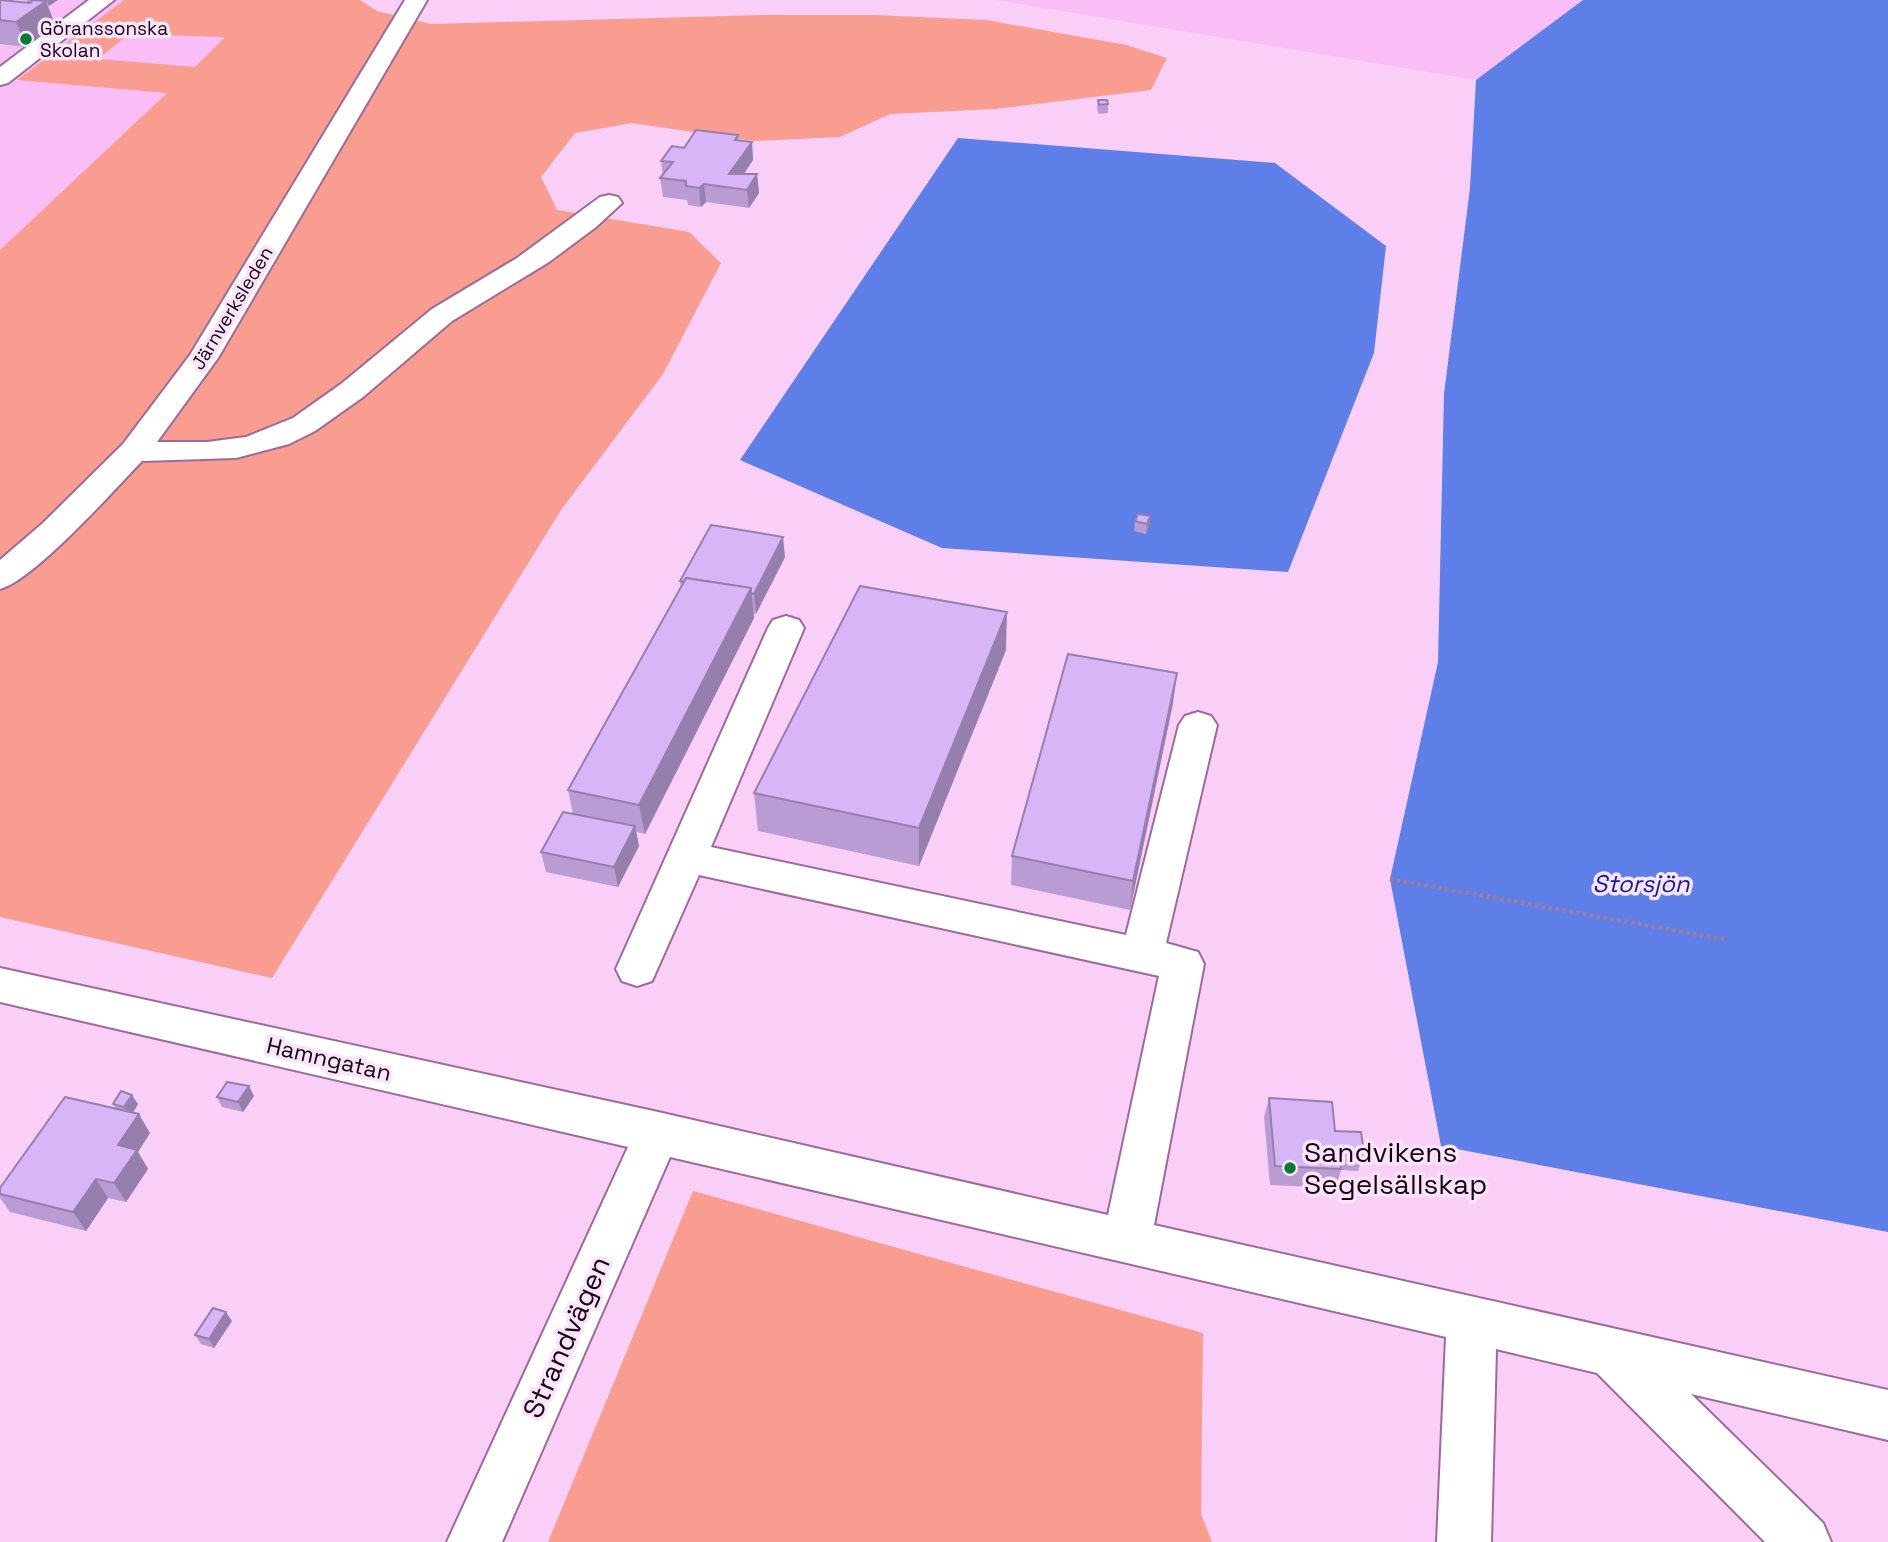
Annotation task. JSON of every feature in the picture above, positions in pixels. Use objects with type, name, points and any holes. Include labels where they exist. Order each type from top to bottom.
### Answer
[{"type":"street","points":[[0,78],[103,0]]},
{"type":"street","name":"Järnverksleden","points":[[0,578],[55,530],[134,451],[203,358],[416,0]]},
{"type":"street","points":[[134,451],[200,452],[253,446],[287,433],[354,388],[439,318],[574,233],[609,204]]},
{"type":"street","points":[[637,969],[786,628]]},
{"type":"street","points":[[1142,954],[1198,725]]},
{"type":"street","points":[[688,857],[1183,964],[1127,1242]]},
{"type":"street","name":"Hamngatan","points":[[0,985],[658,1132],[1888,1415]]},
{"type":"street","name":"Strandvägen","points":[[474,1542],[658,1132]]},
{"type":"street","points":[[1464,1542],[1472,1321]]},
{"type":"street","points":[[1611,1352],[1804,1542]]},
{"type":"path","points":[[1390,878],[1727,940]]},
{"type":"shaded area","points":[[0,0],[261,0],[195,67],[0,250]]},
{"type":"shaded area","points":[[124,0],[360,0],[377,11],[431,24],[763,15],[875,15],[986,20],[1126,45],[1167,58],[1151,90],[995,109],[890,114],[840,137],[754,141],[632,123],[575,133],[541,177],[557,210],[689,232],[721,263],[663,374],[561,510],[272,978],[0,917],[0,250],[167,93],[17,80]],"holes":[[[129,34],[223,37],[195,67],[98,59]]]},
{"type":"shaded area","points":[[995,0],[1583,0],[1476,80]]},
{"type":"shaded area","points":[[693,1191],[1203,1333],[1201,1514],[1212,1542],[548,1542]]},
{"type":"water","name":"Storsjön","points":[[1583,0],[1888,0],[1888,1232],[1441,1146],[1390,879],[1438,662],[1444,394],[1470,188],[1476,80]]},
{"type":"water","points":[[958,138],[1275,163],[1386,246],[1374,353],[1288,572],[942,548],[740,460]]},
{"type":"building","points":[[0,0],[30,3],[33,0],[46,1],[16,22],[0,20]]},
{"type":"building","points":[[1098,100],[1107,100],[1108,104],[1099,105]]},
{"type":"building","points":[[696,130],[738,135],[735,140],[752,142],[729,174],[757,174],[747,190],[704,184],[699,188],[686,186],[686,181],[660,178],[673,162],[661,161],[672,146],[684,148]]},
{"type":"building","points":[[1138,514],[1150,516],[1147,524],[1135,521]]},
{"type":"building","points":[[711,525],[783,537],[754,594],[751,593],[751,588],[686,578],[684,582],[680,581]]},
{"type":"building","points":[[686,578],[751,588],[639,805],[568,790]]},
{"type":"building","points":[[860,586],[1007,612],[919,828],[754,793]]},
{"type":"building","points":[[1068,654],[1177,673],[1133,881],[1012,856]]},
{"type":"building","points":[[563,812],[635,826],[614,867],[541,852]]},
{"type":"building","points":[[227,1082],[249,1086],[238,1102],[217,1097]]},
{"type":"building","points":[[121,1091],[132,1095],[124,1107],[113,1104]]},
{"type":"building","points":[[65,1097],[139,1114],[118,1145],[137,1150],[114,1183],[96,1179],[73,1212],[0,1194],[0,1188]]},
{"type":"building","points":[[1269,1098],[1332,1102],[1335,1131],[1361,1132],[1364,1152],[1339,1150],[1341,1169],[1275,1166]]},
{"type":"building","points":[[213,1308],[226,1312],[209,1339],[195,1335]]},
{"type":"place","name":"Göranssonska Skolan","points":[[26,39]]},
{"type":"place","name":"Sandvikens Segelsällskap","points":[[1290,1168]]}]
